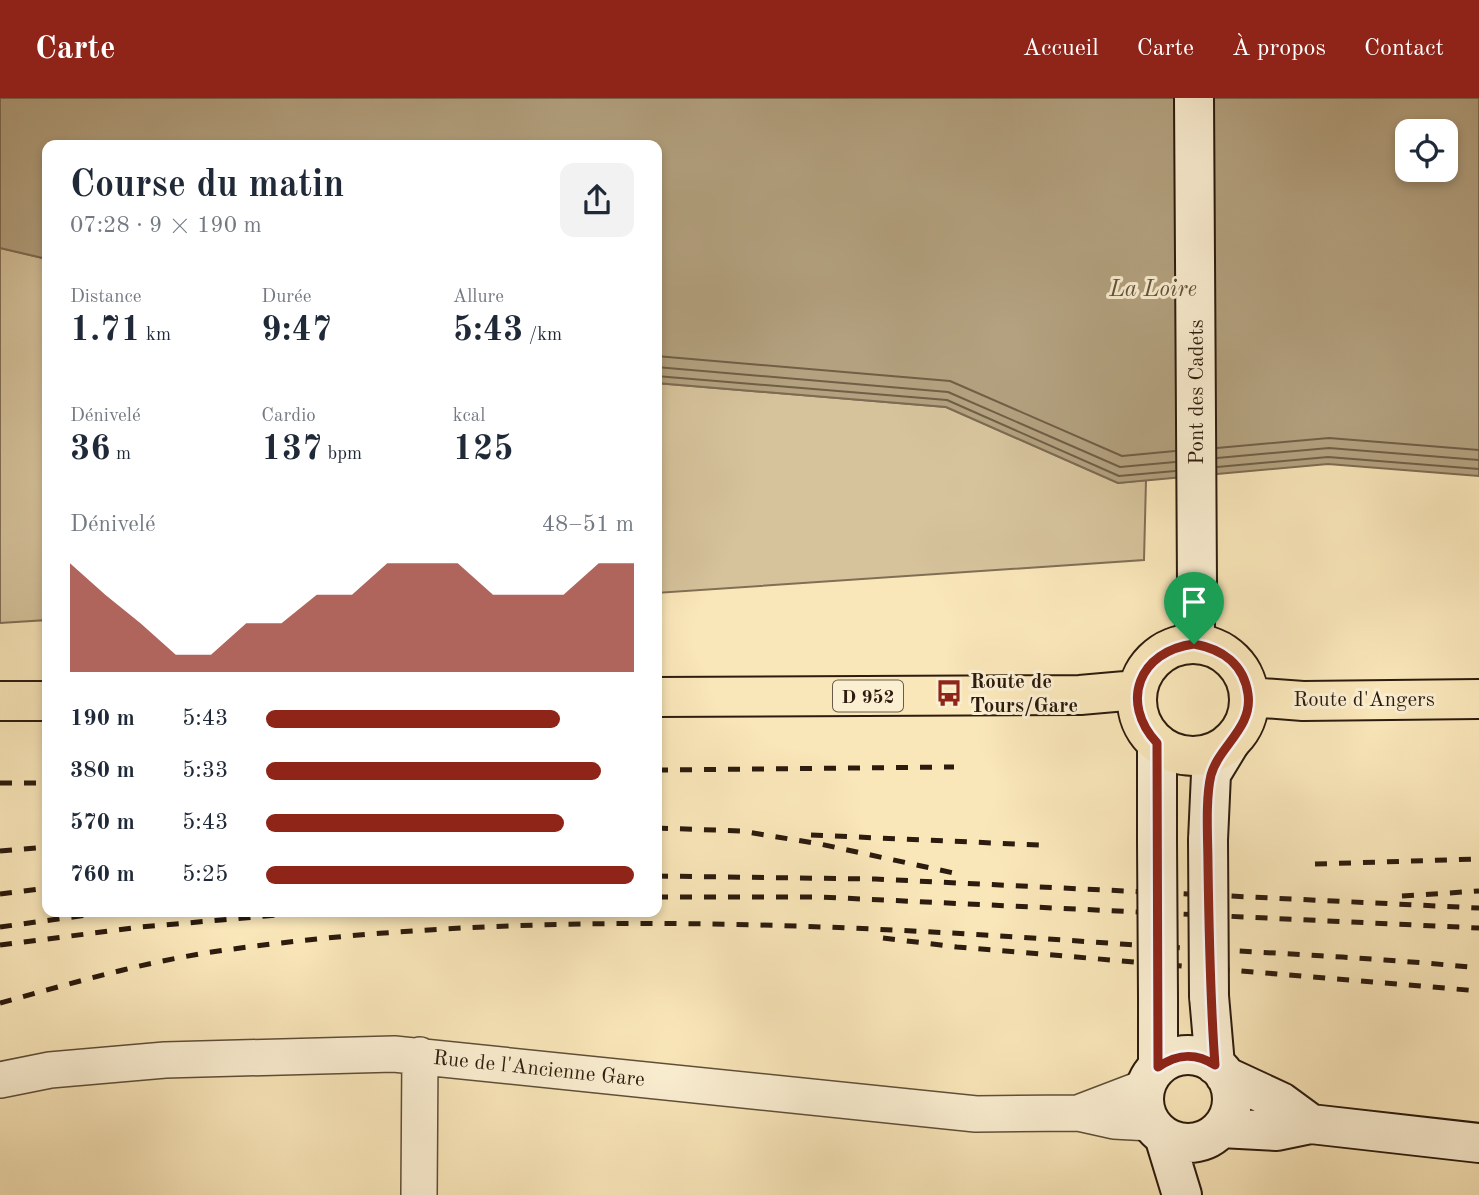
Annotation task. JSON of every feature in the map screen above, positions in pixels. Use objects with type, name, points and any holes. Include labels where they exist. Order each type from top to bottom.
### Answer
[{"type":"main road","name":"Pont des Cadets","points":[[1194,98],[1197,583],[1194,644]]},
{"type":"main road","points":[[1198,1195],[1215,1132],[1230,1112],[1232,1098],[1220,1070],[1209,996],[1208,840],[1211,774],[1231,741],[1247,713],[1249,697],[1245,680],[1225,654],[1194,644],[1163,652],[1142,675],[1137,690],[1140,719],[1157,743],[1186,756],[1217,751],[1231,741]]},
{"type":"main road","name":"D 952","points":[[662,697],[1080,695],[1137,690]]},
{"type":"main road","name":"Route d'Angers","points":[[1249,697],[1303,701],[1479,699]]},
{"type":"main road","points":[[0,701],[42,701]]},
{"type":"main road","points":[[1157,743],[1158,998],[1155,1103],[1182,1195]]},
{"type":"main road","points":[[1155,1103],[1172,1059],[1187,1055],[1200,1057],[1282,1102],[1311,1124]]},
{"type":"main road","points":[[1155,1103],[1188,1143],[1215,1132],[1277,1131],[1311,1124],[1479,1143]]},
{"type":"street","name":"Rue de l'Ancienne Gare","points":[[0,1080],[50,1070],[166,1060],[317,1054],[420,1055],[976,1114],[1079,1113],[1155,1103]]},
{"type":"street","points":[[419,1195],[420,1055]]},
{"type":"shaded area","points":[[0,248],[42,258],[42,620],[0,623]]},
{"type":"shaded area","points":[[662,383],[946,407],[1118,483],[1146,480],[1144,560],[662,593]]},
{"type":"water","name":"La Loire","points":[[0,98],[1479,98],[1479,476],[1328,464],[1118,483],[946,407],[662,383],[662,140],[42,140],[42,258],[0,248]]},
{"type":"railway","points":[[662,770],[954,767]]},
{"type":"railway","points":[[0,783],[42,783]]},
{"type":"railway","points":[[662,828],[741,831],[820,844],[963,875]]},
{"type":"railway","points":[[811,835],[1039,845]]},
{"type":"railway","points":[[0,851],[42,847]]},
{"type":"railway","points":[[1315,864],[1479,859]]},
{"type":"railway","points":[[662,876],[875,879],[1479,908]]},
{"type":"railway","points":[[0,894],[42,889]]},
{"type":"railway","points":[[1402,896],[1479,891]]},
{"type":"railway","points":[[662,897],[819,897],[1479,928]]},
{"type":"railway","points":[[0,927],[73,917]]},
{"type":"railway","points":[[0,945],[141,927],[255,917]]},
{"type":"railway","points":[[0,1003],[86,979],[203,953],[343,936],[565,924],[899,930],[1345,957],[1479,968]]},
{"type":"railway","points":[[883,938],[957,947],[1479,991]]},
{"type":"place","name":"Route de Tours/Gare","points":[[949,693]]},
{"type":"route","points":[[1194,644],[1225,654],[1237,666],[1245,680],[1249,697],[1241,728],[1211,774],[1208,840],[1209,996],[1215,1065],[1200,1057],[1187,1055],[1179,1056],[1158,1067],[1157,743],[1140,719],[1136,705],[1137,690],[1142,675],[1151,662],[1163,652],[1194,644]]}]
